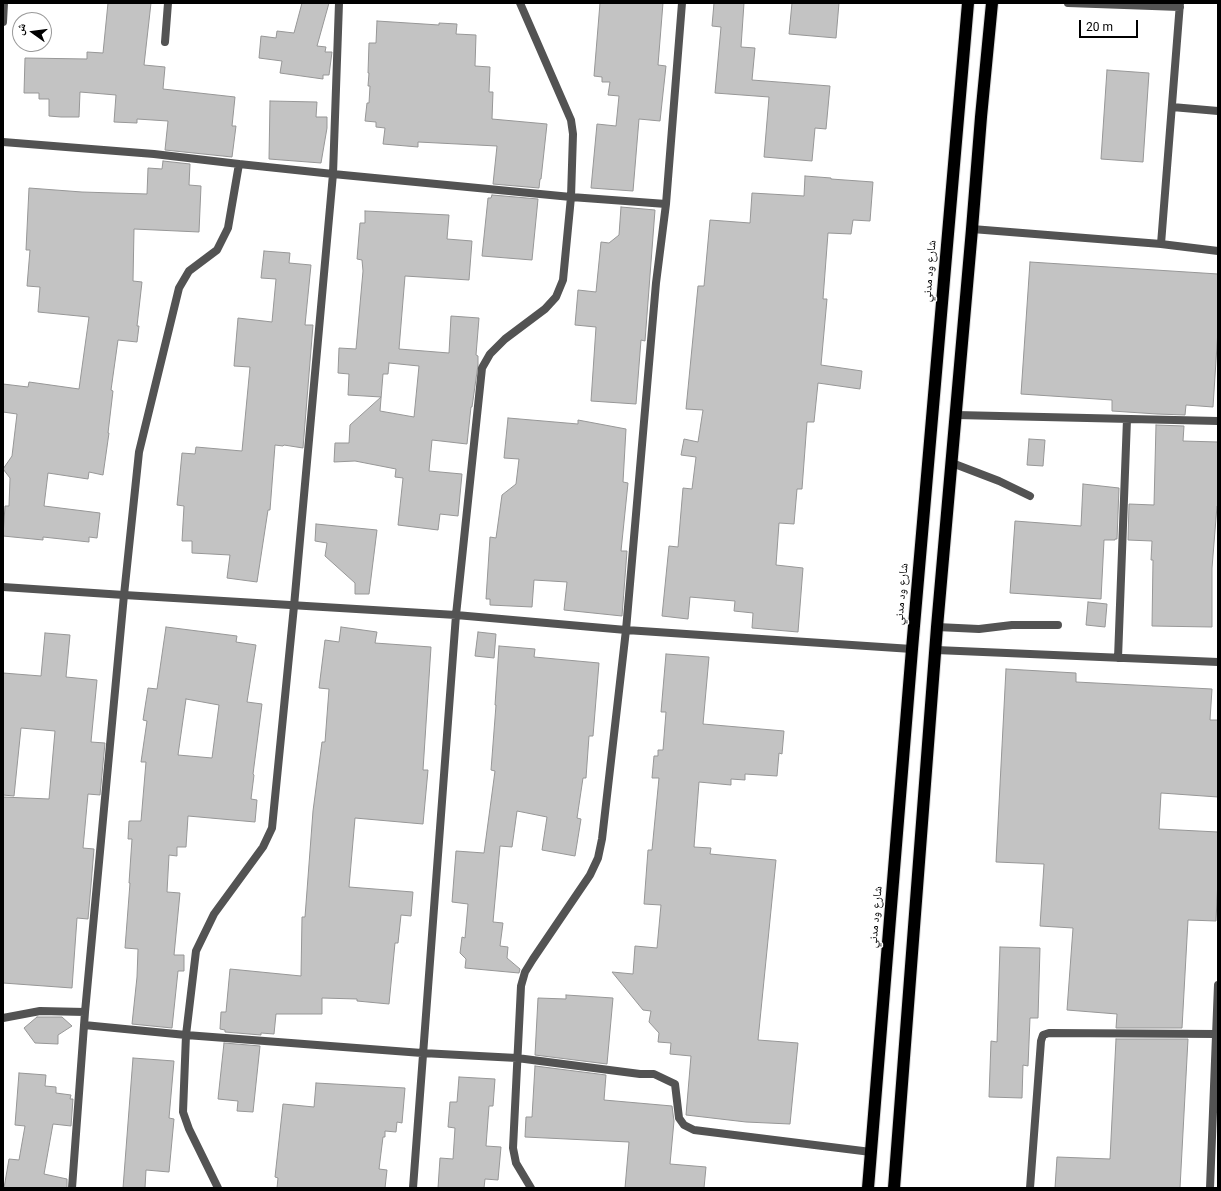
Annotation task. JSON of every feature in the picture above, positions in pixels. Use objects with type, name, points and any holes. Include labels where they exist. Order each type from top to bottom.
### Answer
[{"type":"highway","name":"شارع ود مدني","points":[[868,1188],[912,649],[968,3]]},
{"type":"highway","points":[[894,1188],[937,627],[992,3]]},
{"type":"street","points":[[3,22],[4,3]]},
{"type":"street","points":[[165,42],[168,3]]},
{"type":"street","points":[[218,1188],[189,1129],[183,1112],[186,1035],[196,951],[214,914],[264,847],[272,828],[294,606],[333,174],[339,3]]},
{"type":"street","points":[[413,1188],[456,615],[482,368],[490,354],[505,339],[545,310],[556,297],[563,280],[571,197],[573,134],[571,120],[520,3]]},
{"type":"street","points":[[531,1188],[516,1163],[513,1148],[521,986],[525,972],[590,875],[599,852],[602,839],[626,630],[656,283],[666,204],[682,3]]},
{"type":"street","points":[[1068,3],[1180,5],[1161,244]]},
{"type":"street","points":[[1172,108],[1218,111]]},
{"type":"street","points":[[3,142],[154,154],[333,174],[571,197],[666,204]]},
{"type":"street","points":[[72,1188],[85,1012],[124,595],[139,452],[179,288],[189,271],[217,250],[228,228],[239,164]]},
{"type":"street","points":[[972,229],[1161,244],[1218,251]]},
{"type":"street","points":[[956,415],[1218,421]]},
{"type":"street","points":[[1118,658],[1127,419]]},
{"type":"street","points":[[952,463],[999,481],[1030,496]]},
{"type":"street","points":[[3,587],[456,615],[626,630],[912,649]]},
{"type":"street","points":[[937,627],[979,629],[1012,625],[1058,625]]},
{"type":"street","points":[[936,650],[1218,662]]},
{"type":"street","points":[[1210,1188],[1218,985]]},
{"type":"street","points":[[3,1018],[40,1011],[85,1012]]},
{"type":"street","points":[[84,1025],[186,1035],[422,1053],[517,1058],[640,1074],[654,1074],[675,1084],[679,1118],[684,1125],[694,1130],[871,1152]]},
{"type":"street","points":[[1030,1188],[1041,1041],[1043,1035],[1049,1032],[1216,1034]]},
{"type":"building","points":[[108,3],[151,3],[144,65],[165,67],[163,89],[235,97],[232,126],[236,126],[232,157],[165,150],[168,121],[137,119],[137,123],[114,122],[116,95],[80,92],[79,117],[61,117],[49,116],[49,99],[39,99],[39,93],[24,93],[25,58],[87,59],[87,52],[103,53]]},
{"type":"building","points":[[302,3],[329,3],[317,46],[326,47],[325,52],[332,52],[329,75],[323,75],[323,79],[280,73],[282,61],[259,58],[261,36],[276,38],[277,31],[294,33]]},
{"type":"building","points":[[600,3],[663,3],[658,65],[666,66],[660,121],[639,119],[633,191],[591,188],[597,124],[616,126],[619,96],[608,95],[610,82],[602,82],[602,77],[594,76]]},
{"type":"building","points":[[714,3],[744,3],[741,47],[755,48],[752,80],[830,86],[826,129],[815,128],[812,161],[764,157],[769,97],[715,93],[721,27],[712,26]]},
{"type":"building","points":[[792,3],[839,3],[836,38],[789,34]]},
{"type":"building","points":[[377,21],[439,25],[439,23],[457,24],[456,34],[476,35],[475,66],[490,67],[489,92],[493,92],[492,119],[547,124],[539,188],[493,184],[497,146],[418,142],[418,147],[383,144],[385,128],[376,127],[376,122],[365,121],[367,103],[369,103],[370,86],[368,86],[369,43],[376,43]]},
{"type":"building","points":[[1107,70],[1149,73],[1143,162],[1101,159]]},
{"type":"building","points":[[270,101],[317,102],[316,117],[327,117],[327,128],[321,163],[269,159]]},
{"type":"building","points":[[163,161],[190,164],[189,185],[201,186],[199,232],[134,229],[133,281],[142,282],[137,326],[139,326],[137,342],[118,340],[111,390],[113,391],[103,475],[89,472],[88,479],[48,473],[44,506],[100,513],[97,538],[89,537],[89,542],[43,537],[43,540],[3,536],[5,506],[9,506],[10,478],[3,469],[12,456],[17,414],[3,412],[3,384],[28,387],[29,382],[79,389],[89,317],[38,312],[40,287],[27,286],[30,250],[26,250],[29,188],[82,192],[147,194],[148,168],[162,169]]},
{"type":"building","points":[[805,176],[873,182],[870,221],[853,220],[851,234],[828,233],[823,299],[827,299],[821,365],[862,371],[860,389],[818,383],[814,422],[807,422],[802,489],[797,489],[794,524],[779,523],[776,565],[803,568],[798,632],[752,628],[753,613],[734,611],[735,601],[690,597],[688,619],[662,616],[669,546],[678,547],[683,488],[692,489],[696,457],[681,455],[684,439],[698,442],[703,410],[686,409],[698,286],[704,286],[710,220],[750,223],[752,193],[804,196]]},
{"type":"building","points":[[492,195],[538,199],[532,260],[482,256],[488,198],[491,198]]},
{"type":"building","points":[[621,207],[655,210],[645,341],[641,340],[636,404],[591,401],[596,327],[575,325],[578,290],[596,292],[601,242],[609,243],[619,235]]},
{"type":"building","points":[[365,211],[449,215],[447,239],[472,241],[469,280],[405,276],[399,349],[449,353],[451,316],[479,318],[476,355],[478,356],[478,365],[467,444],[432,440],[429,471],[462,474],[458,516],[440,514],[438,530],[398,525],[403,478],[395,477],[396,469],[355,461],[334,462],[335,443],[349,443],[350,425],[381,397],[348,395],[349,374],[338,373],[339,348],[356,349],[363,271],[362,260],[357,259],[360,223],[365,223]],"holes":[[[389,363],[419,366],[414,417],[380,411],[383,374],[388,374]]]},
{"type":"building","points":[[264,251],[290,253],[289,263],[311,265],[305,325],[313,325],[303,448],[275,445],[270,510],[268,510],[257,582],[227,578],[230,555],[192,553],[192,541],[182,541],[184,506],[177,505],[182,453],[195,454],[196,447],[242,451],[250,367],[234,366],[238,318],[272,322],[276,279],[261,278]]},
{"type":"building","points":[[1030,262],[1218,274],[1218,330],[1213,407],[1186,405],[1185,415],[1112,411],[1112,400],[1021,394]]},
{"type":"building","points":[[508,418],[578,424],[578,420],[626,429],[623,482],[628,483],[621,551],[627,551],[622,616],[564,610],[567,582],[534,580],[532,607],[490,605],[490,599],[486,599],[490,537],[496,538],[502,495],[516,484],[519,459],[504,458]]},
{"type":"building","points":[[1156,425],[1184,426],[1183,441],[1218,442],[1218,506],[1212,568],[1212,627],[1152,626],[1152,541],[1128,540],[1129,504],[1154,505]]},
{"type":"building","points":[[1029,439],[1045,440],[1043,466],[1027,465]]},
{"type":"building","points":[[1083,484],[1119,488],[1117,539],[1104,540],[1101,599],[1010,593],[1015,521],[1081,526]]},
{"type":"building","points":[[316,524],[377,530],[369,594],[355,594],[355,583],[325,556],[327,543],[315,541]]},
{"type":"building","points":[[1088,602],[1107,604],[1105,627],[1086,625]]},
{"type":"building","points":[[166,627],[237,636],[236,642],[256,645],[247,702],[262,704],[251,799],[257,800],[255,822],[188,816],[186,847],[177,847],[177,856],[169,855],[167,892],[180,893],[174,955],[184,955],[184,971],[178,971],[172,1028],[132,1024],[137,977],[138,949],[125,948],[132,839],[128,839],[129,821],[141,821],[146,762],[141,762],[147,721],[143,720],[148,688],[157,689]],"holes":[[[186,699],[219,705],[212,758],[178,755]]]},
{"type":"building","points":[[341,627],[377,632],[375,643],[431,647],[423,770],[428,770],[423,824],[355,818],[349,887],[413,892],[411,916],[401,915],[398,943],[395,943],[389,1004],[357,1001],[357,999],[322,998],[322,1014],[276,1014],[274,1034],[261,1033],[261,1035],[225,1032],[225,1030],[220,1029],[221,1012],[226,1012],[230,969],[301,976],[302,917],[305,917],[313,811],[322,742],[325,742],[329,689],[319,688],[325,640],[339,642]]},
{"type":"building","points":[[478,632],[496,634],[494,658],[475,656]]},
{"type":"building","points":[[45,633],[70,635],[66,677],[97,680],[91,742],[105,743],[100,795],[88,794],[83,848],[94,849],[88,919],[77,918],[72,988],[3,983],[3,797],[49,799],[55,731],[21,728],[14,796],[3,795],[3,673],[41,676]]},
{"type":"building","points":[[499,646],[535,649],[534,657],[599,663],[593,736],[589,736],[586,778],[583,778],[577,818],[581,819],[575,856],[542,850],[547,817],[517,811],[512,847],[500,846],[493,922],[503,923],[500,946],[508,947],[507,958],[520,969],[519,973],[465,968],[466,959],[460,953],[462,937],[465,938],[468,904],[452,902],[456,851],[484,853],[495,771],[491,770]]},
{"type":"building","points":[[666,654],[709,657],[703,724],[784,731],[782,754],[779,753],[777,776],[745,774],[745,780],[731,779],[731,785],[699,782],[694,847],[711,848],[710,854],[776,860],[758,1040],[798,1043],[790,1124],[746,1122],[686,1115],[691,1056],[670,1054],[671,1043],[658,1042],[659,1033],[649,1022],[651,1011],[643,1010],[612,972],[633,974],[635,946],[657,948],[661,905],[644,904],[648,850],[652,850],[659,778],[652,778],[654,756],[658,756],[658,750],[663,750],[666,712],[661,712]]},
{"type":"building","points":[[1006,669],[1076,673],[1076,682],[1212,689],[1210,720],[1218,720],[1218,797],[1161,793],[1159,829],[1218,832],[1216,921],[1188,920],[1182,1028],[1116,1028],[1117,1014],[1067,1010],[1073,928],[1040,926],[1044,864],[996,862]]},
{"type":"building","points":[[1000,947],[1040,948],[1038,1018],[1030,1018],[1028,1066],[1023,1065],[1022,1098],[989,1097],[991,1041],[997,1042]]},
{"type":"building","points":[[566,995],[613,998],[607,1064],[535,1055],[538,998],[566,999]]},
{"type":"building","points":[[37,1017],[62,1017],[72,1026],[58,1035],[58,1044],[35,1043],[24,1028]]},
{"type":"building","points":[[1116,1039],[1188,1039],[1180,1188],[1055,1188],[1057,1157],[1110,1159]]},
{"type":"building","points":[[224,1043],[260,1046],[253,1112],[237,1111],[238,1101],[218,1099]]},
{"type":"building","points":[[133,1058],[174,1061],[169,1118],[174,1119],[169,1172],[146,1170],[145,1188],[123,1188]]},
{"type":"building","points":[[535,1066],[606,1075],[604,1100],[672,1106],[674,1121],[670,1164],[706,1167],[704,1188],[625,1188],[629,1142],[525,1137],[526,1117],[532,1117]]},
{"type":"building","points":[[19,1073],[46,1075],[45,1086],[56,1087],[56,1093],[71,1095],[70,1099],[73,1099],[71,1126],[53,1124],[44,1174],[67,1179],[67,1188],[4,1188],[9,1159],[19,1160],[25,1126],[15,1125]]},
{"type":"building","points":[[459,1077],[495,1079],[493,1106],[489,1106],[486,1146],[501,1147],[498,1180],[485,1179],[484,1188],[438,1188],[440,1158],[453,1159],[455,1128],[448,1127],[450,1102],[457,1102]]},
{"type":"building","points":[[316,1083],[405,1088],[402,1123],[397,1122],[396,1132],[385,1131],[385,1137],[383,1137],[379,1169],[387,1170],[385,1188],[277,1188],[278,1178],[275,1177],[283,1104],[314,1107]]}]
